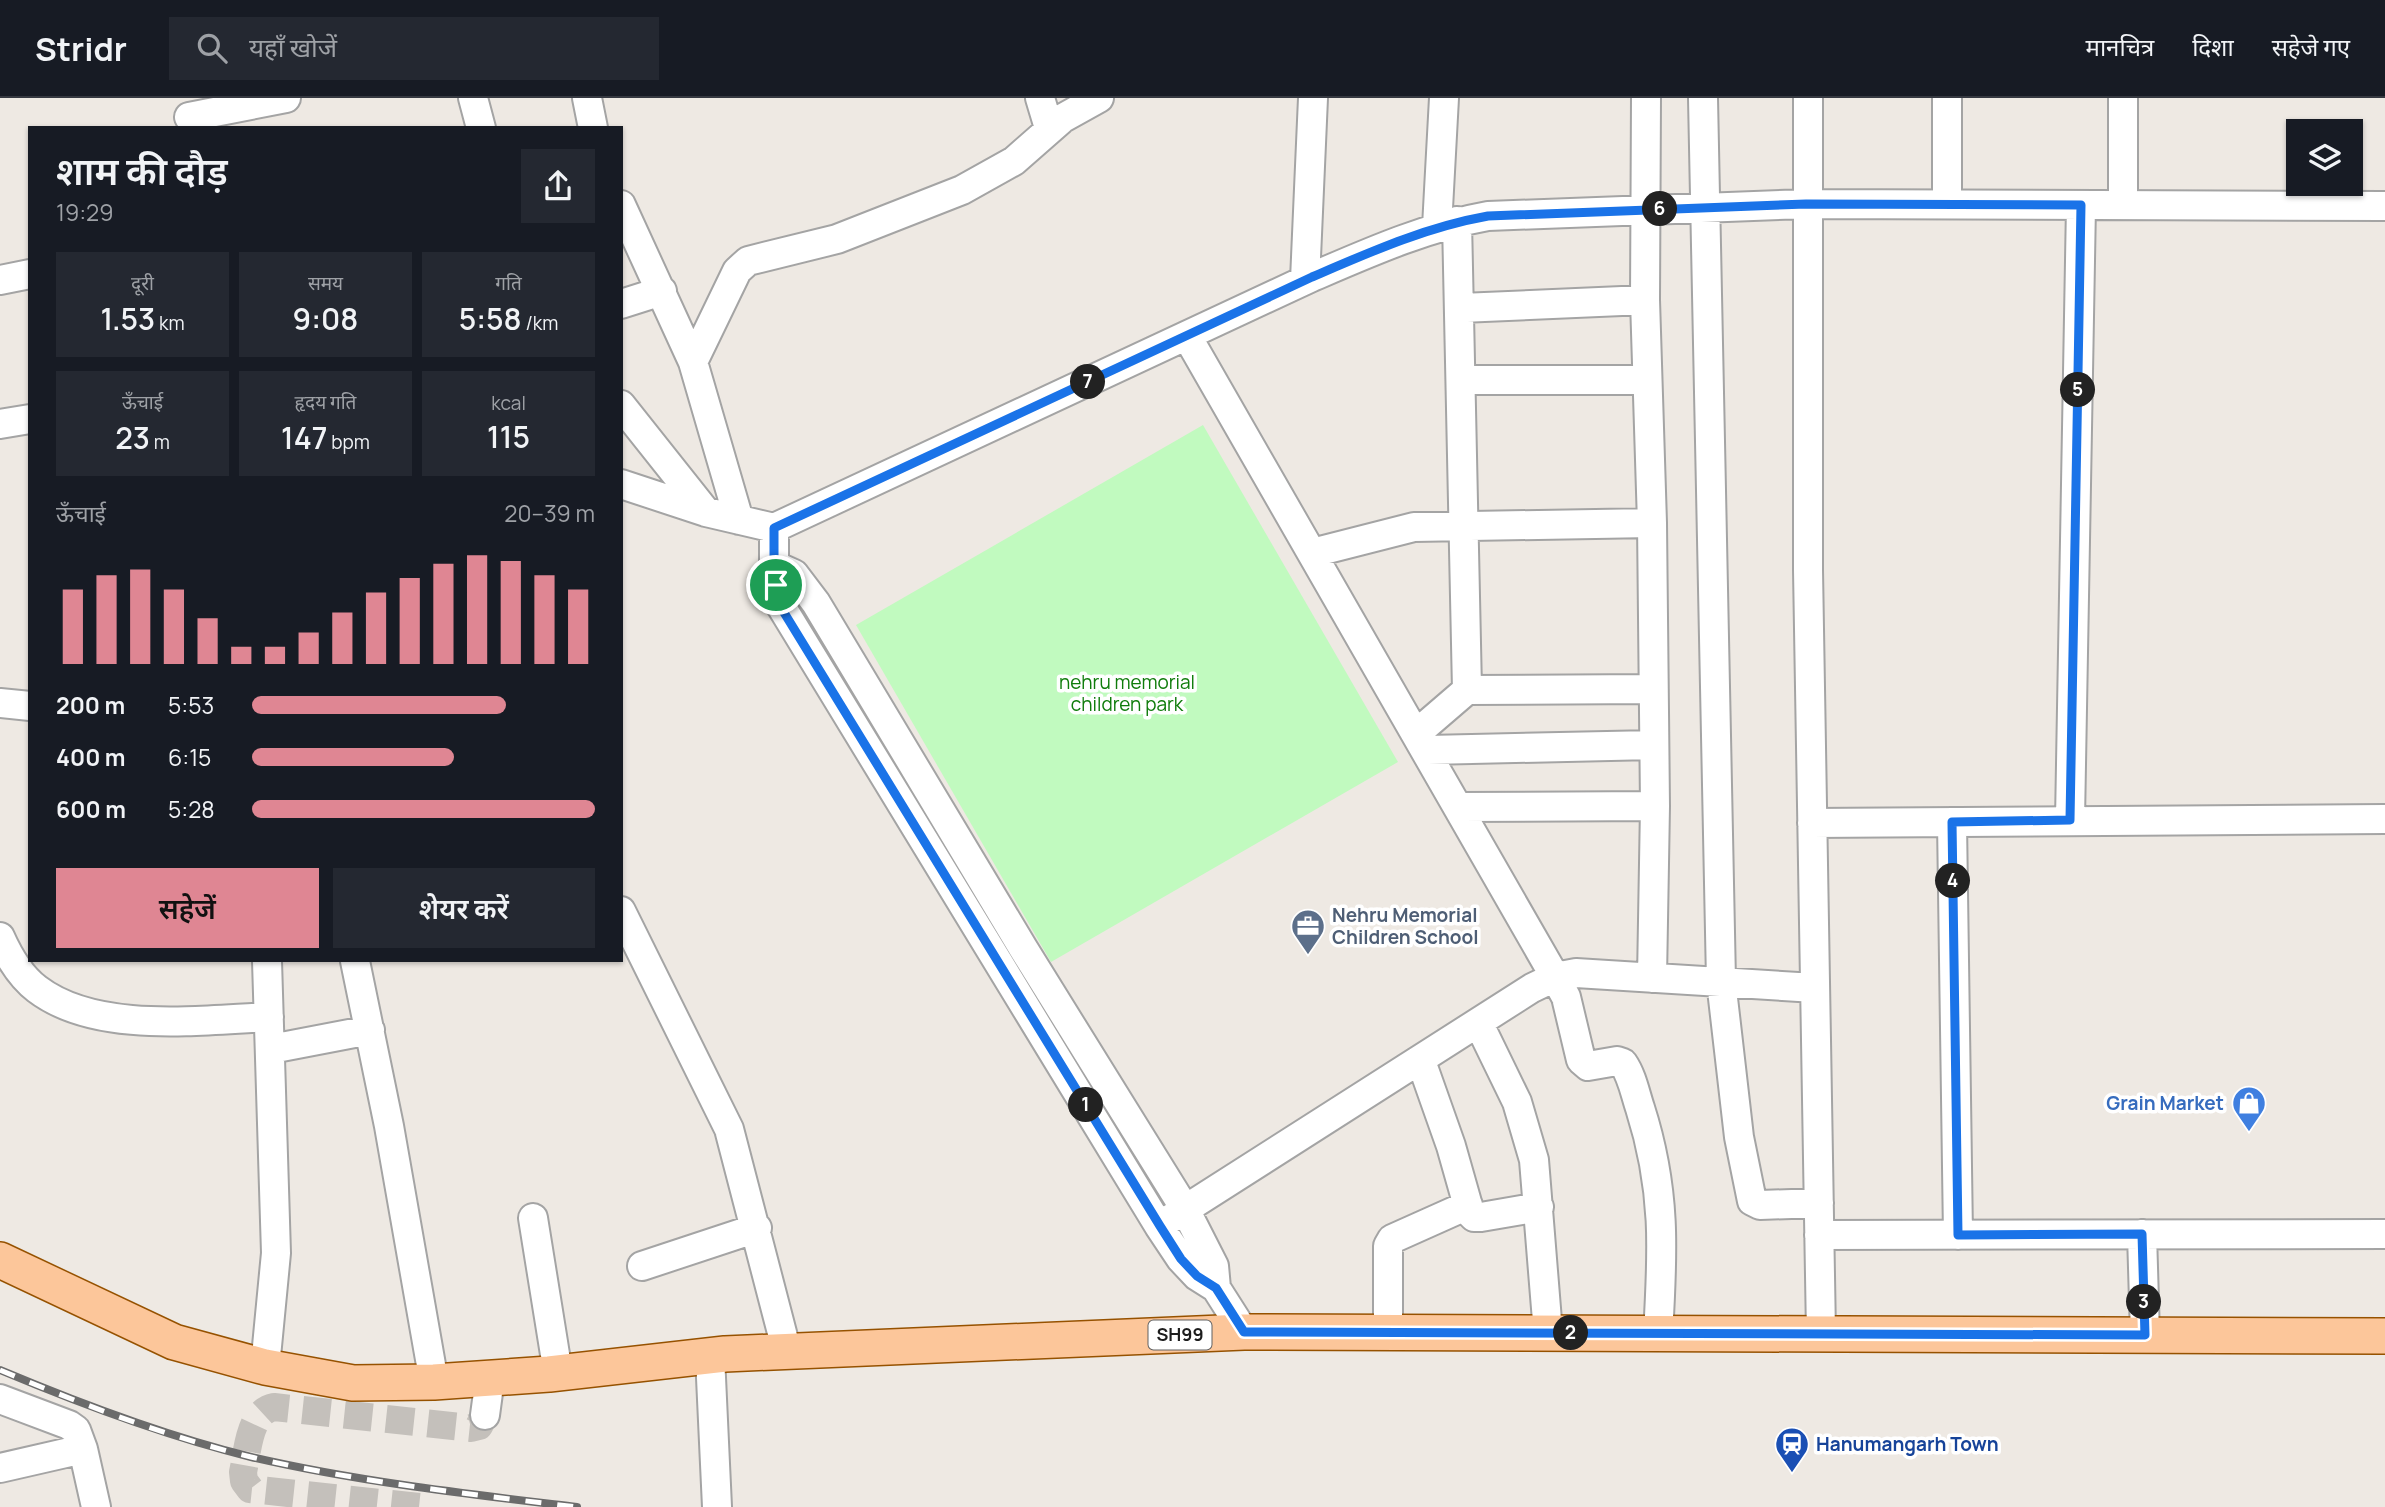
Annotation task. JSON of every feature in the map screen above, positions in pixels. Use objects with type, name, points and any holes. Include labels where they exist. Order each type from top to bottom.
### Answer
[{"type":"main road","name":"SH99","points":[[0,1260],[174,1342],[265,1367],[353,1383],[435,1382],[558,1373],[710,1356],[1244,1332],[2385,1336]]},
{"type":"street","points":[[187,114],[286,98]]},
{"type":"street","points":[[473,98],[480,126]]},
{"type":"street","points":[[587,98],[593,126]]},
{"type":"street","points":[[1040,98],[1049,128]]},
{"type":"street","points":[[693,362],[737,271],[748,261],[837,239],[962,190],[1014,161],[1049,128],[1099,98]]},
{"type":"street","points":[[1306,280],[1313,98]]},
{"type":"street","points":[[1422,741],[1466,690],[1461,308],[1447,224],[1444,98]]},
{"type":"street","points":[[1646,98],[1646,380],[1652,523],[1655,806],[1652,978]]},
{"type":"street","points":[[1703,98],[1721,981],[1739,1137],[1752,1201],[1760,1205],[1819,1203]]},
{"type":"street","points":[[1808,98],[1806,204],[1812,823],[1821,1334]]},
{"type":"street","points":[[1947,98],[1947,204]]},
{"type":"street","points":[[2123,98],[2123,205]]},
{"type":"street","points":[[623,485],[706,512],[774,528],[1306,280],[1402,238],[1447,224],[1488,216],[1806,204],[2385,206]]},
{"type":"street","points":[[2070,820],[2081,205]]},
{"type":"street","points":[[623,209],[693,362],[739,520]]},
{"type":"street","points":[[0,280],[28,274]]},
{"type":"street","points":[[623,303],[662,292]]},
{"type":"street","points":[[1461,308],[1645,300]]},
{"type":"street","points":[[1187,336],[1422,741],[1566,997],[1581,1060],[1588,1066],[1599,1067],[1617,1061],[1623,1063],[1650,1140],[1659,1183],[1664,1239],[1658,1334]]},
{"type":"street","points":[[1462,380],[1646,380]]},
{"type":"street","points":[[623,408],[706,512]]},
{"type":"street","points":[[0,424],[28,419]]},
{"type":"street","points":[[1312,553],[1398,529],[1652,523]]},
{"type":"street","points":[[774,528],[774,565],[780,606],[1181,1259],[1197,1276],[1216,1288],[1244,1332]]},
{"type":"street","points":[[774,565],[794,574],[810,594],[1023,948],[1185,1209],[1214,1266],[1216,1288]]},
{"type":"street","points":[[1466,690],[1653,689]]},
{"type":"street","points":[[0,703],[28,706]]},
{"type":"street","points":[[1422,741],[1654,745]]},
{"type":"street","points":[[1459,807],[1655,806]]},
{"type":"street","points":[[1812,823],[2385,819]]},
{"type":"street","points":[[1952,822],[1958,1235]]},
{"type":"street","points":[[623,915],[729,1129],[757,1228],[787,1352]]},
{"type":"street","points":[[0,937],[9,956],[36,989],[68,1007],[134,1021],[269,1017]]},
{"type":"street","points":[[999,963],[1023,948]]},
{"type":"street","points":[[265,1367],[276,1253],[267,962]]},
{"type":"street","points":[[355,962],[435,1382]]},
{"type":"street","points":[[1160,1226],[1532,988],[1555,977],[1576,973],[1815,988]]},
{"type":"street","points":[[1479,1024],[1527,1130],[1539,1207],[1548,1333]]},
{"type":"street","points":[[271,1049],[370,1030]]},
{"type":"street","points":[[1421,1061],[1474,1217],[1539,1207]]},
{"type":"street","points":[[1388,1333],[1388,1246],[1392,1239],[1468,1205]]},
{"type":"street","points":[[533,1218],[558,1373]]},
{"type":"street","points":[[642,1266],[757,1228]]},
{"type":"street","points":[[2142,1234],[2145,1335]]},
{"type":"street","points":[[1819,1235],[2385,1234]]},
{"type":"street","points":[[710,1356],[717,1507]]},
{"type":"street","points":[[485,1415],[490,1378]]},
{"type":"street","points":[[0,1399],[76,1430],[96,1507]]},
{"type":"street","points":[[0,1468],[83,1450]]},
{"type":"green space","name":"nehru memorial children park","points":[[1203,425],[1398,762],[1051,962],[856,625]]},
{"type":"tunnel","points":[[419,1507],[250,1489],[244,1481],[243,1472],[248,1443],[259,1416],[274,1407],[471,1428],[479,1426],[485,1415]]},
{"type":"railway","points":[[0,1370],[124,1418],[251,1457],[373,1480],[577,1507]]},
{"type":"place","name":"Nehru Memorial Children School","points":[[1308,956]]},
{"type":"place","name":"Grain Market","points":[[2249,1133]]},
{"type":"place","name":"Hanumangarh Town","points":[[1792,1474]]},
{"type":"route","points":[[1806,204],[2081,205],[2070,820],[1952,822],[1958,1235],[2142,1234],[2145,1335],[1244,1332],[1216,1288],[1197,1276],[1181,1259],[1160,1226],[780,606],[776,585],[774,528],[1312,277],[1402,238],[1437,227],[1488,216],[1646,209],[1806,204]]}]
